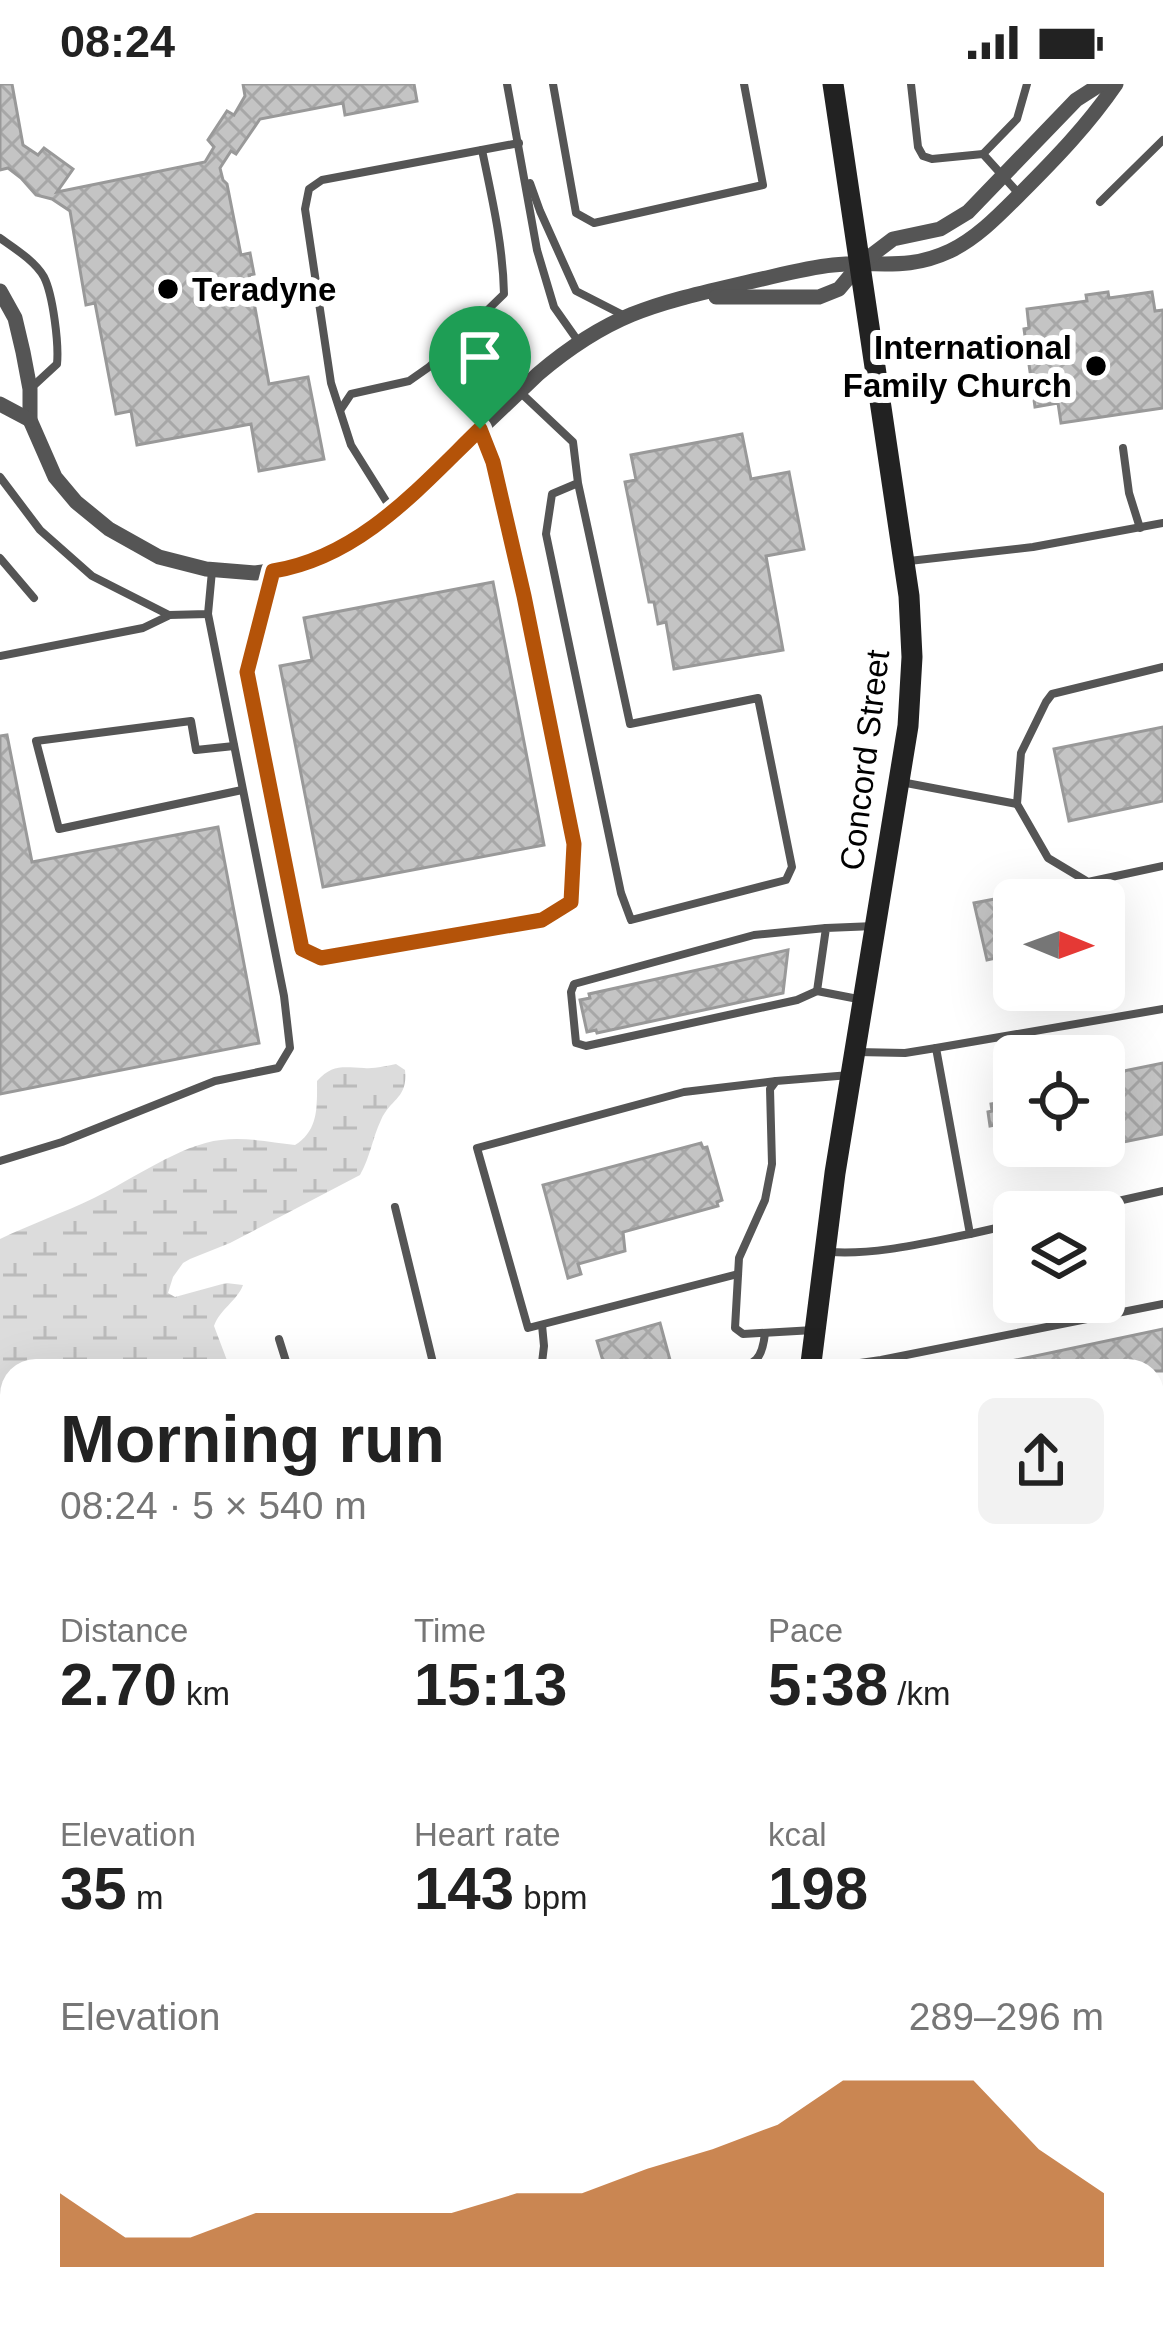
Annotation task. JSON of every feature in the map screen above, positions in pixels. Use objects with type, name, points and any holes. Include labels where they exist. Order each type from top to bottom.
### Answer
[{"type":"street","name":"Concord Street","points":[[811,1359],[853,1063],[900,782],[912,657],[904,562],[833,84]]},
{"type":"street","points":[[683,297],[819,297],[839,289],[860,264],[893,239],[953,223],[968,212],[1076,100],[1101,84]]},
{"type":"street","points":[[0,291],[15,318],[30,389],[30,420],[55,477],[76,502],[109,529],[159,557],[212,570],[273,571],[315,560],[348,544],[393,512],[579,342],[625,316],[653,304],[829,265],[896,266],[946,253],[983,230],[1020,194],[1090,122],[1117,84]]},
{"type":"street","points":[[0,404],[30,420]]},
{"type":"lane","points":[[507,84],[537,250],[554,307],[579,342]]},
{"type":"lane","points":[[553,84],[576,214],[594,223],[763,185],[744,84]]},
{"type":"lane","points":[[911,84],[918,147],[932,159],[983,154],[1017,119],[1028,84]]},
{"type":"lane","points":[[1100,202],[1163,140]]},
{"type":"lane","points":[[393,512],[351,445],[331,383],[305,209],[309,189],[322,180],[482,150],[520,148]]},
{"type":"lane","points":[[520,148],[540,211],[576,291],[625,316]]},
{"type":"lane","points":[[340,411],[352,394],[409,381],[429,367],[504,294],[482,150]]},
{"type":"lane","points":[[983,154],[1020,194]]},
{"type":"lane","points":[[0,238],[44,277],[59,342],[57,364],[30,389]]},
{"type":"lane","points":[[520,392],[573,442],[629,724],[758,698],[791,867],[786,880],[631,920],[621,893],[547,534],[552,494],[578,483]]},
{"type":"lane","points":[[273,571],[247,672],[302,949],[321,958],[542,920],[571,902],[574,844],[524,596],[493,462],[480,429]]},
{"type":"lane","points":[[1123,448],[1140,528]]},
{"type":"lane","points":[[0,477],[40,530],[92,575],[169,615]]},
{"type":"lane","points":[[904,562],[1033,547],[1163,524]]},
{"type":"lane","points":[[0,558],[34,598]]},
{"type":"lane","points":[[0,1162],[215,1081],[278,1068],[290,1048],[284,996],[208,614],[212,570]]},
{"type":"lane","points":[[0,656],[142,628],[169,615],[208,614]]},
{"type":"lane","points":[[1163,668],[1052,694],[1021,754],[1018,804],[1048,858],[1088,882],[1163,866]]},
{"type":"lane","points":[[233,746],[196,750],[191,721],[36,741],[58,829],[242,790]]},
{"type":"lane","points":[[900,782],[1018,804]]},
{"type":"lane","points":[[864,1000],[817,991],[797,1000],[586,1046],[576,1043],[571,992],[574,984],[754,935],[876,926]]},
{"type":"lane","points":[[817,991],[826,928]]},
{"type":"lane","points":[[738,1274],[528,1328],[477,1148],[684,1092],[776,1081],[905,1053],[1163,1009]]},
{"type":"lane","points":[[936,1048],[970,1234]]},
{"type":"lane","points":[[776,1081],[770,1090],[772,1164],[765,1201],[739,1258],[735,1328],[743,1334],[814,1330]]},
{"type":"lane","points":[[1125,1200],[1163,1192]]},
{"type":"lane","points":[[395,1207],[432,1359]]},
{"type":"lane","points":[[824,1252],[904,1248],[993,1229]]},
{"type":"lane","points":[[886,1359],[1163,1304]]},
{"type":"lane","points":[[542,1325],[542,1359]]},
{"type":"lane","points":[[758,1359],[765,1333]]},
{"type":"lane","points":[[279,1339],[285,1359]]},
{"type":"green space","points":[[396,1064],[405,1070],[404,1087],[381,1120],[360,1175],[190,1259],[173,1277],[168,1293],[175,1297],[226,1283],[243,1285],[214,1326],[226,1359],[0,1359],[0,1239],[206,1143],[239,1139],[295,1145],[313,1125],[317,1081],[322,1076],[338,1068]]},
{"type":"building","name":"Teradyne","points":[[0,84],[12,84],[23,145],[38,155],[44,148],[73,169],[57,192],[205,162],[214,147],[208,140],[227,111],[234,115],[245,96],[243,84],[414,84],[417,101],[345,115],[343,103],[260,119],[220,168],[241,255],[250,253],[254,274],[249,275],[269,384],[308,377],[324,459],[259,471],[251,424],[137,445],[131,411],[116,414],[95,303],[86,305],[70,211],[36,195],[8,168],[0,170]]},
{"type":"building","name":"International Family Church","points":[[1108,292],[1109,298],[1152,292],[1155,311],[1163,310],[1163,408],[1061,423],[1058,403],[1035,407],[1024,329],[1029,328],[1027,309],[1087,301],[1086,295]]},
{"type":"building","points":[[742,434],[751,479],[789,472],[804,549],[766,556],[783,650],[674,669],[666,622],[658,624],[654,602],[649,602],[625,482],[636,480],[631,455]]},
{"type":"building","points":[[493,582],[544,845],[323,887],[280,666],[312,660],[304,618]]},
{"type":"building","points":[[1163,727],[1163,801],[1069,821],[1054,749]]},
{"type":"building","points":[[7,735],[32,862],[218,827],[259,1043],[0,1094],[0,736]]},
{"type":"building","points":[[993,899],[993,959],[987,960],[974,903]]},
{"type":"building","points":[[788,950],[783,993],[587,1032],[580,1000],[590,998],[589,994]]},
{"type":"building","points":[[1163,1063],[1163,1134],[1125,1142],[1125,1071]]},
{"type":"building","points":[[701,1143],[707,1147],[722,1200],[718,1206],[623,1232],[625,1251],[578,1264],[581,1274],[568,1278],[543,1185]]},
{"type":"building","points":[[660,1323],[670,1359],[602,1359],[597,1341]]},
{"type":"building","points":[[1163,1329],[1163,1359],[1020,1359]]},
{"type":"place","name":"Teradyne","points":[[168,289]]},
{"type":"place","name":"International Family Church","points":[[1096,366]]},
{"type":"route","points":[[480,429],[493,462],[524,596],[574,844],[571,902],[542,920],[321,958],[302,949],[247,672],[273,571],[315,560],[369,531],[480,429]]}]
